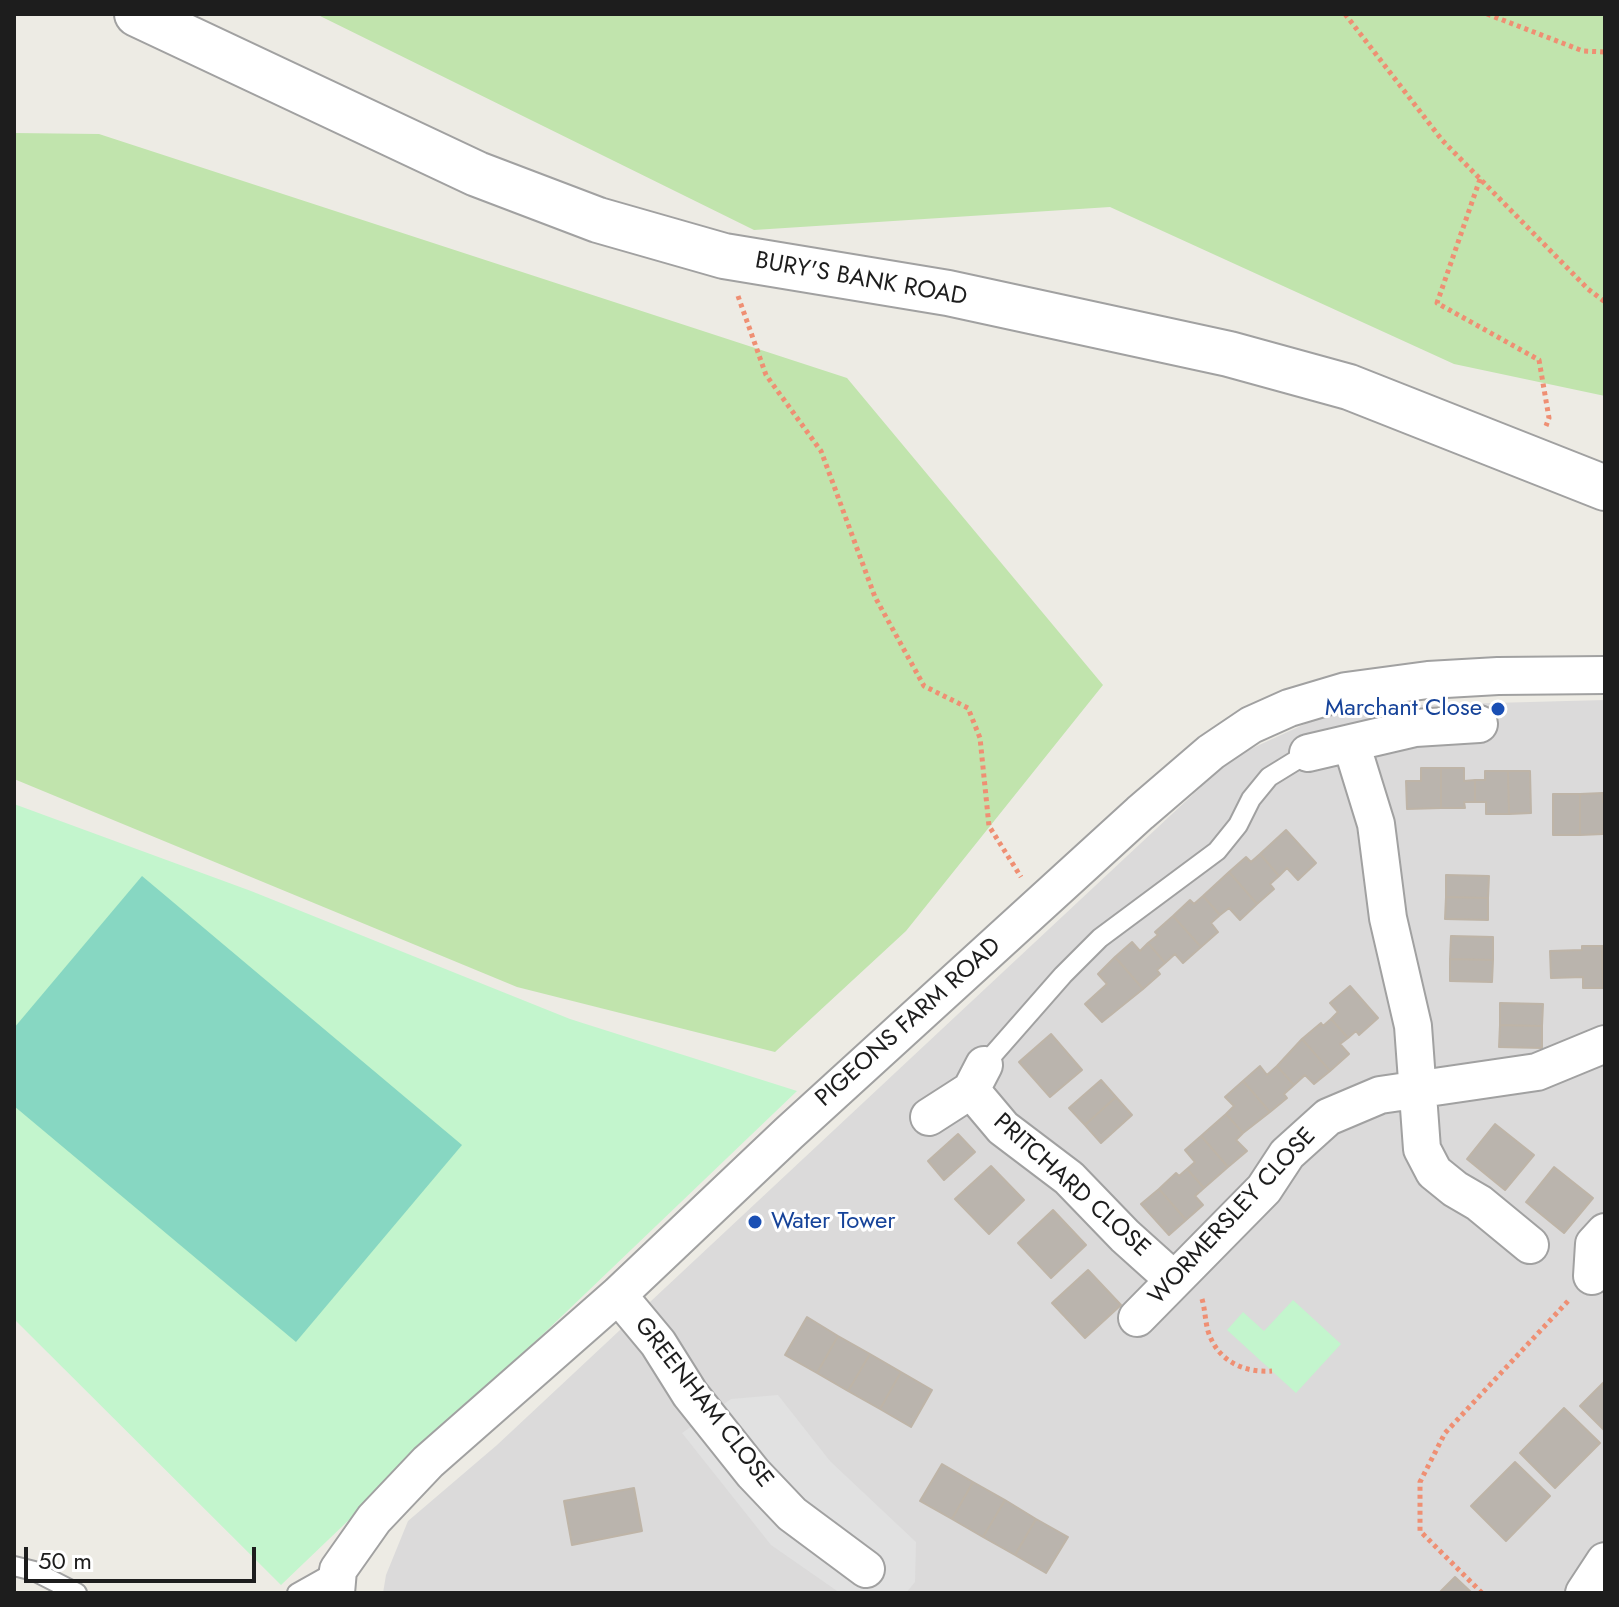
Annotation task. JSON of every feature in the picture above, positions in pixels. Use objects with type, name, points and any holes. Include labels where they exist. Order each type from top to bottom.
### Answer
[{"type":"street","name":"BURY'S BANK ROAD","points":[[137,14],[477,174],[598,220],[724,256],[948,293],[1229,354],[1349,387],[1605,488]]},
{"type":"street","name":"PIGEONS FARM ROAD","points":[[337,1582],[374,1519],[428,1462],[618,1295],[789,1133],[1211,752],[1251,725],[1289,708],[1346,691],[1428,680],[1605,675]]},
{"type":"street","points":[[1308,753],[1415,728],[1479,724]]},
{"type":"street","points":[[1351,743],[1376,824],[1388,918],[1413,1026],[1422,1149],[1434,1172],[1479,1203],[1530,1245]]},
{"type":"street","name":"WORMERSLEY CLOSE","points":[[1137,1318],[1264,1189],[1287,1154],[1328,1117],[1380,1095],[1537,1072],[1605,1044]]},
{"type":"street","points":[[929,1117],[977,1077]]},
{"type":"street","name":"PRITCHARD CLOSE","points":[[977,1077],[1003,1128],[1069,1178],[1125,1236],[1183,1272]]},
{"type":"street","points":[[1592,1276],[1594,1244],[1605,1232]]},
{"type":"street","name":"GREENHAM CLOSE","points":[[618,1295],[658,1343],[690,1394],[753,1473],[792,1514],[866,1569]]},
{"type":"street","points":[[1584,1593],[1605,1561]]},
{"type":"lane","points":[[977,1077],[1063,975],[1100,938],[1217,851],[1269,777],[1308,753]]},
{"type":"lane","points":[[14,1566],[34,1571],[77,1593]]},
{"type":"lane","points":[[297,1593],[337,1582]]},
{"type":"path","points":[[1345,14],[1442,140],[1588,289],[1605,302]]},
{"type":"path","points":[[1487,14],[1583,51],[1605,52]]},
{"type":"path","points":[[1480,179],[1437,303],[1539,360],[1549,418],[1533,459]]},
{"type":"path","points":[[724,256],[766,375],[821,451],[875,597],[924,686],[968,708],[980,738],[989,826],[1039,905]]},
{"type":"path","points":[[1183,1272],[1205,1308],[1208,1330],[1215,1347],[1228,1361],[1243,1369],[1272,1371]]},
{"type":"path","points":[[1482,1593],[1420,1531],[1420,1482],[1445,1433],[1592,1276]]},
{"type":"shaded area","points":[[1605,700],[1605,1593],[383,1593],[386,1575],[408,1521],[497,1445],[1233,757],[1342,707]]},
{"type":"shaded area","points":[[778,1395],[830,1461],[916,1542],[915,1582],[906,1593],[840,1593],[771,1545],[682,1433],[731,1399]]},
{"type":"green space","points":[[316,14],[1605,14],[1605,396],[1454,364],[1110,207],[754,230]]},
{"type":"green space","points":[[14,133],[99,134],[847,378],[1103,685],[906,931],[775,1052],[517,987],[14,779]]},
{"type":"green space","points":[[14,804],[251,891],[570,1019],[797,1091],[281,1585],[14,1319]]},
{"type":"green space","points":[[142,876],[462,1145],[296,1342],[14,1106],[14,1028]]},
{"type":"green space","points":[[1293,1300],[1341,1344],[1296,1393],[1227,1330],[1243,1312],[1264,1331]]},
{"type":"building","points":[[1421,768],[1441,768],[1441,808],[1407,809],[1406,781],[1421,781]]},
{"type":"building","points":[[1441,768],[1464,768],[1464,781],[1475,780],[1475,802],[1464,802],[1465,808],[1441,808]]},
{"type":"building","points":[[1485,771],[1508,771],[1509,814],[1486,814],[1486,802],[1475,802],[1475,780],[1485,780]]},
{"type":"building","points":[[1508,771],[1530,771],[1531,813],[1509,814]]},
{"type":"building","points":[[1603,793],[1603,834],[1580,835],[1580,794]]},
{"type":"building","points":[[1553,794],[1580,794],[1580,835],[1553,835]]},
{"type":"building","points":[[1286,830],[1316,863],[1298,880],[1287,868],[1279,876],[1260,854]]},
{"type":"building","points":[[1260,854],[1279,876],[1270,884],[1274,889],[1257,904],[1229,872],[1246,857],[1251,862]]},
{"type":"building","points":[[1229,872],[1257,904],[1240,920],[1229,908],[1220,915],[1203,896]]},
{"type":"building","points":[[1446,875],[1489,876],[1488,898],[1446,897]]},
{"type":"building","points":[[1203,896],[1220,915],[1211,923],[1218,932],[1201,947],[1173,916],[1190,900],[1194,904]]},
{"type":"building","points":[[1446,897],[1488,898],[1488,920],[1445,919]]},
{"type":"building","points":[[1173,916],[1201,947],[1183,963],[1175,954],[1165,963],[1148,943]]},
{"type":"building","points":[[1451,936],[1493,937],[1493,960],[1450,959]]},
{"type":"building","points":[[1132,942],[1140,951],[1148,943],[1165,963],[1157,970],[1160,974],[1143,989],[1115,957]]},
{"type":"building","points":[[1582,946],[1602,946],[1603,988],[1583,988],[1583,977],[1551,978],[1550,951],[1582,950]]},
{"type":"building","points":[[1602,946],[1605,946],[1605,988],[1603,988]]},
{"type":"building","points":[[1115,957],[1143,989],[1102,1022],[1085,1004],[1107,984],[1098,974]]},
{"type":"building","points":[[1450,959],[1493,960],[1492,982],[1450,981]]},
{"type":"building","points":[[1350,986],[1378,1018],[1359,1035],[1356,1031],[1348,1038],[1331,1019],[1338,1012],[1330,1003]]},
{"type":"building","points":[[1500,1003],[1543,1004],[1542,1026],[1500,1025]]},
{"type":"building","points":[[1331,1019],[1348,1038],[1340,1044],[1349,1054],[1330,1071],[1302,1039]]},
{"type":"building","points":[[1500,1025],[1542,1026],[1542,1048],[1499,1047]]},
{"type":"building","points":[[1051,1034],[1082,1070],[1050,1097],[1019,1062]]},
{"type":"building","points":[[1302,1039],[1330,1071],[1314,1084],[1305,1075],[1294,1085],[1277,1066]]},
{"type":"building","points":[[1260,1066],[1267,1075],[1277,1066],[1294,1085],[1284,1094],[1287,1098],[1270,1112],[1243,1081]]},
{"type":"building","points":[[1101,1080],[1116,1097],[1085,1125],[1069,1108]]},
{"type":"building","points":[[1243,1081],[1270,1112],[1243,1133],[1226,1114],[1234,1106],[1225,1097]]},
{"type":"building","points":[[1116,1097],[1132,1115],[1101,1143],[1085,1125]]},
{"type":"building","points":[[1226,1114],[1243,1133],[1236,1140],[1247,1151],[1228,1167],[1201,1136]]},
{"type":"building","points":[[1495,1124],[1534,1155],[1505,1190],[1467,1159]]},
{"type":"building","points":[[958,1134],[975,1152],[944,1180],[928,1161]]},
{"type":"building","points":[[1201,1136],[1228,1167],[1204,1188],[1187,1169],[1195,1162],[1185,1150]]},
{"type":"building","points":[[991,1166],[1024,1200],[989,1234],[955,1199]]},
{"type":"building","points":[[1554,1167],[1593,1198],[1564,1233],[1526,1202]]},
{"type":"building","points":[[1187,1169],[1204,1188],[1195,1196],[1203,1205],[1186,1220],[1159,1189],[1176,1173],[1179,1176]]},
{"type":"building","points":[[1159,1189],[1186,1220],[1169,1235],[1141,1204]]},
{"type":"building","points":[[1053,1210],[1086,1245],[1051,1278],[1018,1243]]},
{"type":"building","points":[[1088,1270],[1121,1305],[1085,1338],[1052,1303]]},
{"type":"building","points":[[807,1317],[838,1336],[817,1373],[785,1355]]},
{"type":"building","points":[[838,1336],[870,1354],[848,1391],[817,1373]]},
{"type":"building","points":[[870,1354],[901,1372],[880,1409],[848,1391]]},
{"type":"building","points":[[901,1372],[932,1390],[911,1427],[880,1409]]},
{"type":"building","points":[[1605,1381],[1605,1431],[1580,1406]]},
{"type":"building","points":[[1564,1408],[1600,1443],[1555,1488],[1520,1453]]},
{"type":"building","points":[[1515,1462],[1550,1496],[1506,1541],[1471,1506]]},
{"type":"building","points":[[942,1464],[973,1482],[952,1519],[920,1501]]},
{"type":"building","points":[[973,1482],[1005,1500],[983,1537],[952,1519]]},
{"type":"building","points":[[634,1488],[642,1531],[572,1545],[564,1501]]},
{"type":"building","points":[[1005,1500],[1036,1519],[1015,1555],[983,1537]]},
{"type":"building","points":[[1036,1519],[1068,1537],[1046,1573],[1015,1555]]},
{"type":"building","points":[[1455,1577],[1472,1593],[1439,1593]]},
{"type":"place","name":"Marchant Close","points":[[1498,709]]},
{"type":"place","name":"Water Tower","points":[[755,1222]]}]
